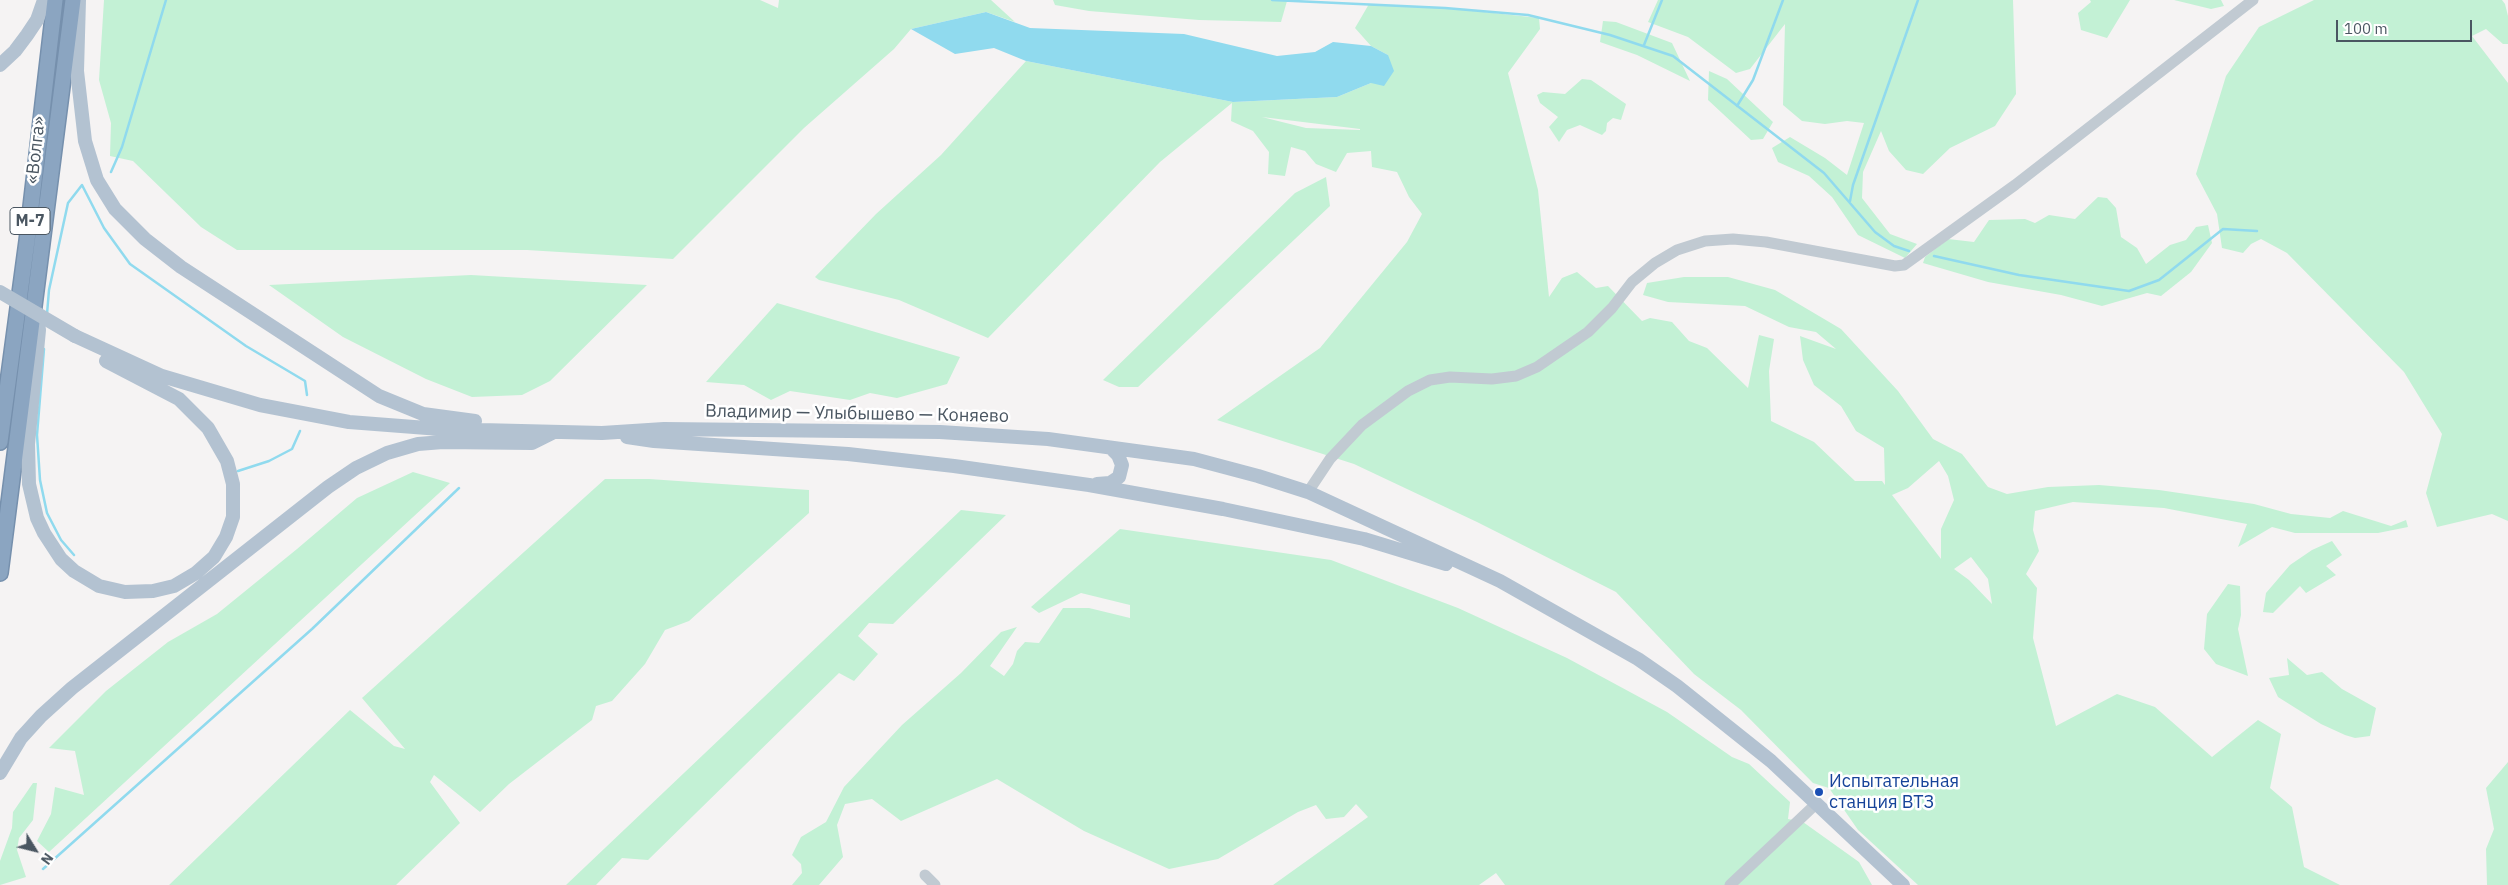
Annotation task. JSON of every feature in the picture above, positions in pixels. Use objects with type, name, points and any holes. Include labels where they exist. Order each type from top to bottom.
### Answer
[{"type":"highway","name":"«Волга»","points":[[0,442],[27,241],[55,0]]},
{"type":"highway","name":"«Волга»","points":[[0,573],[73,0]]},
{"type":"main road","points":[[0,64],[15,51],[27,36],[37,20],[44,0]]},
{"type":"main road","points":[[79,0],[77,79],[85,141],[97,180],[115,209],[145,239],[189,273],[379,396],[424,414],[555,431]]},
{"type":"main road","name":"Владимир — Улыбышево — Коняево","points":[[0,292],[75,340],[162,376],[260,405],[349,422],[440,429],[602,433],[664,429],[940,432],[1048,439],[1194,459],[1308,492],[1500,581],[1638,659],[1677,686],[1771,761],[1903,885]]},
{"type":"main road","points":[[0,302],[75,340],[179,399],[208,428],[227,461],[233,484],[233,517],[226,536],[214,557],[196,573],[174,586],[152,591],[125,592],[99,586],[74,572],[61,559],[44,533],[37,518],[29,484],[28,444],[39,330],[35,307]]},
{"type":"main road","points":[[0,773],[28,731],[41,716],[72,688],[328,487],[356,468],[387,453],[418,444],[443,442],[532,443],[555,431]]},
{"type":"main road","name":"Владимир — Улыбышево — Коняево","points":[[602,433],[654,442],[857,455],[1089,485],[1223,509],[1364,539],[1443,563],[1546,607]]},
{"type":"main road","name":"Владимир — Улыбышево — Коняево","points":[[1089,485],[1110,483],[1119,476],[1122,465],[1118,455],[1111,448]]},
{"type":"street","points":[[1308,492],[1330,459],[1362,426],[1408,391],[1430,380],[1450,377],[1492,379],[1516,376],[1537,367],[1588,332],[1612,308],[1632,282],[1654,263],[1677,250],[1705,241],[1733,239],[1766,242],[1894,266],[1904,265],[2015,185],[2253,0]]},
{"type":"street","points":[[1730,885],[1816,803]]},
{"type":"street","points":[[925,875],[935,885]]},
{"type":"green space","points":[[104,0],[760,0],[778,8],[779,0],[991,0],[1015,22],[986,12],[911,29],[894,49],[804,128],[673,259],[527,250],[237,250],[201,227],[133,161],[110,156],[111,123],[99,80]]},
{"type":"green space","points":[[1053,0],[1287,1],[1281,22],[1199,20],[1089,11],[1055,5]]},
{"type":"green space","points":[[1658,0],[2013,0],[2016,94],[1995,126],[1950,148],[1923,174],[1906,170],[1889,151],[1881,131],[1863,172],[1862,198],[1890,234],[1917,244],[1905,258],[1858,235],[1832,197],[1809,176],[1778,162],[1772,148],[1790,137],[1825,158],[1847,175],[1864,123],[1847,121],[1825,124],[1802,121],[1783,105],[1785,24],[1750,69],[1736,73],[1688,37],[1648,22]]},
{"type":"green space","points":[[2090,0],[2130,0],[2107,38],[2081,30],[2078,13],[2091,2]]},
{"type":"green space","points":[[2174,0],[2221,0],[2224,6],[2211,9]]},
{"type":"green space","points":[[2314,0],[2502,0],[2505,4],[2508,16],[2508,44],[2503,44],[2486,29],[2472,36],[2508,83],[2508,521],[2492,514],[2437,527],[2426,493],[2442,434],[2404,372],[2287,253],[2261,239],[2251,244],[2243,253],[2222,248],[2217,214],[2196,174],[2226,76],[2259,27]]},
{"type":"green space","points":[[1369,4],[1457,9],[1539,18],[1540,29],[1508,73],[1538,190],[1549,297],[1562,278],[1577,272],[1596,288],[1608,286],[1642,321],[1650,318],[1672,322],[1689,341],[1707,348],[1748,388],[1759,335],[1774,339],[1769,371],[1771,421],[1814,442],[1855,481],[1882,481],[1885,485],[1884,448],[1856,431],[1841,406],[1814,385],[1803,360],[1800,336],[1836,349],[1816,332],[1789,327],[1745,306],[1668,302],[1643,295],[1647,283],[1684,277],[1728,277],[1775,290],[1841,329],[1898,391],[1933,439],[1962,454],[1988,487],[2007,494],[2048,487],[2099,485],[2159,490],[2254,504],[2291,514],[2330,518],[2343,511],[2391,526],[2406,520],[2408,527],[2378,533],[2295,533],[2272,527],[2238,547],[2247,524],[2164,508],[2073,502],[2035,511],[2033,530],[2039,551],[2026,574],[2037,588],[2033,638],[2056,726],[2117,694],[2155,707],[2212,757],[2258,720],[2281,734],[2270,788],[2292,807],[2304,867],[2340,885],[1918,885],[1858,830],[1829,788],[1813,783],[1741,710],[1694,674],[1616,592],[1477,522],[1354,464],[1217,420],[1320,348],[1407,242],[1422,214],[1409,197],[1397,172],[1372,167],[1371,151],[1347,153],[1336,172],[1316,164],[1305,151],[1291,147],[1285,176],[1268,174],[1269,152],[1253,131],[1231,121],[1232,103],[1160,162],[988,338],[899,300],[819,280],[815,277],[876,214],[941,155],[1026,61],[1233,102],[1337,97],[1371,83],[1388,55],[1371,46],[1355,28]],"holes":[[[1262,117],[1360,129],[1360,130],[1306,128]],[[1939,461],[1948,476],[1954,500],[1941,529],[1941,559],[1892,495],[1908,488]],[[1971,557],[1988,579],[1992,604],[1969,580],[1954,569]]]},
{"type":"green space","points":[[1603,21],[1616,22],[1672,43],[1690,81],[1637,55],[1600,42]]},
{"type":"green space","points":[[1709,71],[1727,79],[1773,122],[1763,139],[1751,140],[1708,100]]},
{"type":"green space","points":[[1582,79],[1591,80],[1626,104],[1621,120],[1613,118],[1607,123],[1606,131],[1602,135],[1580,125],[1567,130],[1559,142],[1549,127],[1558,117],[1540,103],[1537,95],[1543,92],[1565,94]]},
{"type":"green space","points":[[1326,177],[1330,206],[1138,387],[1119,387],[1103,380],[1295,193]]},
{"type":"green space","points":[[2098,197],[2107,198],[2116,208],[2121,237],[2137,248],[2146,264],[2170,245],[2186,240],[2196,227],[2208,225],[2212,243],[2191,272],[2161,296],[2147,293],[2102,306],[2061,295],[1988,282],[1923,263],[1925,257],[1948,239],[1974,242],[1989,220],[2025,219],[2035,223],[2049,215],[2075,219]]},
{"type":"green space","points":[[471,275],[647,285],[550,381],[522,395],[472,397],[426,379],[343,337],[269,285]]},
{"type":"green space","points":[[777,303],[960,357],[947,384],[897,398],[870,393],[850,400],[790,391],[771,400],[744,385],[706,382]]},
{"type":"green space","points":[[413,472],[450,483],[49,852],[37,841],[51,814],[55,787],[84,795],[75,751],[49,748],[106,691],[168,642],[217,614],[357,498]]},
{"type":"green space","points":[[605,479],[649,479],[809,490],[809,513],[689,621],[665,630],[645,664],[612,701],[596,706],[592,720],[509,784],[480,812],[434,775],[430,782],[460,823],[396,885],[169,885],[350,710],[394,746],[405,749],[362,698]]},
{"type":"green space","points":[[961,510],[1006,515],[893,624],[869,623],[858,636],[878,654],[854,681],[839,673],[648,860],[622,858],[596,885],[566,885]]},
{"type":"green space","points":[[1120,529],[1331,560],[1458,608],[1567,658],[1667,712],[1732,757],[1749,764],[1790,802],[1788,819],[1803,822],[1859,862],[1872,885],[1505,885],[1496,873],[1479,885],[1273,885],[1368,817],[1356,804],[1344,817],[1326,819],[1316,805],[1298,812],[1218,859],[1169,869],[1084,831],[997,779],[901,821],[872,799],[845,804],[837,825],[843,857],[819,885],[792,885],[802,873],[801,864],[792,855],[801,837],[826,822],[844,787],[902,725],[961,673],[1001,632],[1017,627],[990,666],[1004,676],[1013,664],[1017,651],[1025,642],[1039,643],[1063,608],[1089,608],[1130,618],[1130,605],[1081,593],[1039,613],[1031,607]]},
{"type":"green space","points":[[2332,541],[2342,555],[2326,566],[2336,575],[2306,593],[2300,586],[2273,613],[2263,612],[2266,593],[2290,565],[2312,550]]},
{"type":"green space","points":[[2228,584],[2240,586],[2241,615],[2238,629],[2248,676],[2216,664],[2204,649],[2207,614]]},
{"type":"green space","points":[[2287,658],[2307,675],[2322,672],[2342,689],[2376,708],[2370,736],[2355,738],[2345,735],[2321,724],[2278,697],[2269,678],[2289,675]]},
{"type":"green space","points":[[2508,762],[2508,885],[2487,885],[2486,849],[2494,829],[2486,788]]},
{"type":"green space","points":[[33,783],[37,783],[33,820],[19,838],[17,850],[26,877],[0,885],[0,861],[12,828],[13,812]]},
{"type":"water","points":[[986,12],[1030,28],[1184,34],[1277,56],[1315,52],[1333,42],[1371,46],[1388,55],[1394,71],[1384,86],[1371,83],[1337,97],[1233,102],[1026,61],[994,48],[955,54],[911,29]]},
{"type":"waterway","points":[[111,172],[122,147],[166,0]]},
{"type":"waterway","points":[[1272,0],[1445,8],[1528,15],[1610,35],[1673,56],[1824,173],[1875,232],[1894,246],[1909,251]]},
{"type":"waterway","points":[[1644,45],[1662,0]]},
{"type":"waterway","points":[[1737,106],[1753,80],[1783,0]]},
{"type":"waterway","points":[[1850,201],[1853,185],[1918,0]]},
{"type":"waterway","points":[[47,314],[49,290],[68,203],[82,185],[104,228],[130,264],[246,346],[305,381],[307,395]]},
{"type":"waterway","points":[[1934,256],[2019,275],[2129,291],[2159,280],[2223,229],[2257,231]]},
{"type":"waterway","points":[[44,349],[37,435],[40,480],[47,513],[61,540],[74,555]]},
{"type":"waterway","points":[[238,471],[269,461],[292,449],[300,431]]},
{"type":"waterway","points":[[43,869],[312,629],[459,488]]},
{"type":"place","name":"Испытательная станция ВТЗ","points":[[1819,792]]}]
